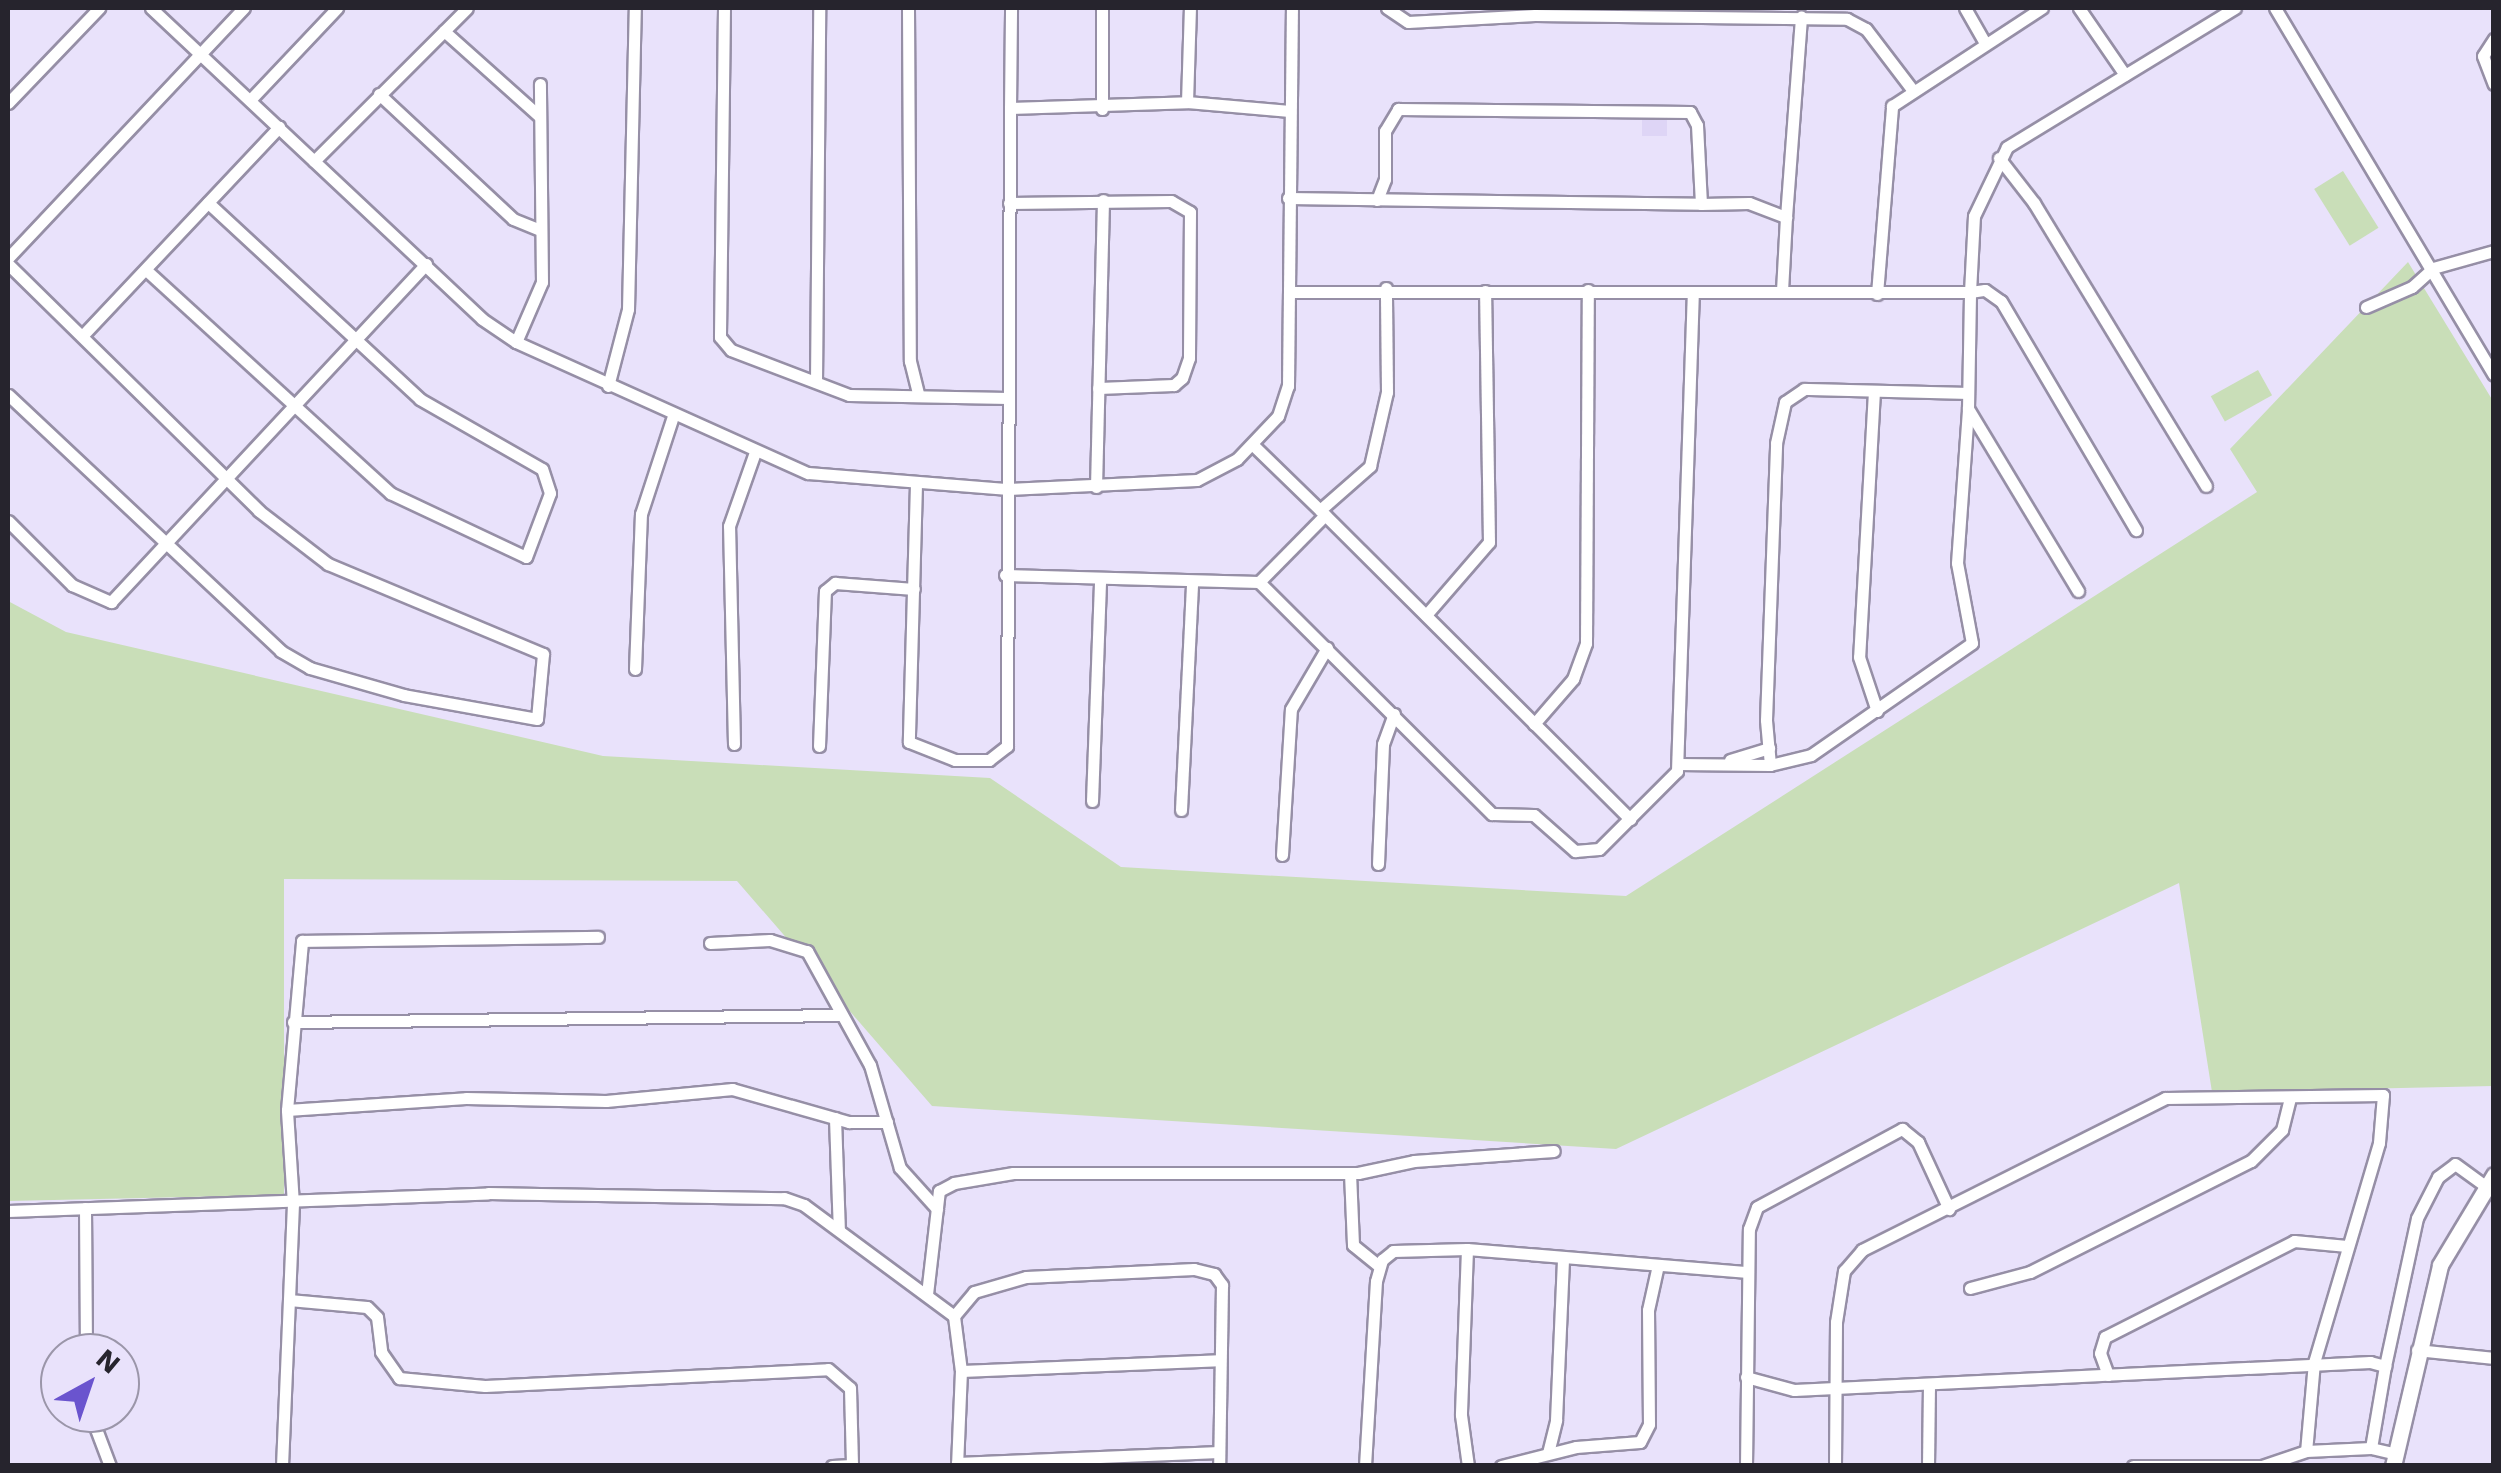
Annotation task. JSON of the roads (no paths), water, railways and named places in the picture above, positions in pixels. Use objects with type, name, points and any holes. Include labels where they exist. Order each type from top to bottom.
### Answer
[{"type":"street","points":[[8,103],[99,8]]},
{"type":"street","points":[[152,8],[482,319],[516,342],[755,452],[830,478],[1008,489],[1197,480],[1253,445],[1278,416],[1288,386],[1292,8]]},
{"type":"street","points":[[8,395],[281,651],[310,668],[404,694],[537,718],[544,654],[347,576],[229,482],[8,261],[244,8]]},
{"type":"street","points":[[250,100],[337,8]]},
{"type":"street","points":[[314,161],[467,8]]},
{"type":"street","points":[[608,386],[628,309],[635,8]]},
{"type":"street","points":[[724,8],[720,337],[731,350],[849,394],[918,392],[1008,398]]},
{"type":"street","points":[[816,382],[820,8]]},
{"type":"street","points":[[908,8],[910,362],[918,392]]},
{"type":"street","points":[[916,484],[909,742],[971,762],[989,760],[1007,746],[1010,8]]},
{"type":"street","points":[[1102,8],[1102,109]]},
{"type":"street","points":[[1187,102],[1190,8]]},
{"type":"street","points":[[1387,8],[1408,22],[1535,14],[1855,20],[1911,88]]},
{"type":"street","points":[[1965,8],[1985,43]]},
{"type":"street","points":[[1877,294],[1887,120],[1911,88],[2042,8]]},
{"type":"street","points":[[2080,8],[2125,75]]},
{"type":"street","points":[[2078,591],[1968,410],[1964,394],[1974,216],[1999,158],[2029,128],[2235,8]]},
{"type":"street","points":[[2276,8],[2494,375]]},
{"type":"street","points":[[1782,292],[1801,17]]},
{"type":"street","points":[[444,31],[539,116]]},
{"type":"street","points":[[2494,39],[2483,56],[2494,84]]},
{"type":"street","points":[[516,342],[542,282],[538,228],[540,84]]},
{"type":"street","points":[[380,94],[513,219],[538,228]]},
{"type":"street","points":[[1010,108],[1102,109],[1187,102],[1290,111]]},
{"type":"street","points":[[1377,200],[1385,179],[1385,131],[1398,110],[1541,106],[1690,112],[1697,125],[1701,204]]},
{"type":"street","points":[[83,335],[278,127]]},
{"type":"street","points":[[1999,158],[2034,204],[2206,486]]},
{"type":"street","points":[[1288,198],[1749,203],[1786,217]]},
{"type":"street","points":[[1008,203],[1103,200],[1186,207],[1192,272],[1182,378],[1174,385],[1098,388]]},
{"type":"street","points":[[1096,486],[1103,200]]},
{"type":"street","points":[[146,270],[390,492],[526,557],[550,479],[420,399],[208,203]]},
{"type":"street","points":[[2366,307],[2412,287],[2433,268],[2494,251]]},
{"type":"street","points":[[8,521],[72,585],[102,602],[111,602],[229,482],[426,264]]},
{"type":"street","points":[[1290,292],[1386,288],[1694,294],[1985,290],[2001,301],[2136,530]]},
{"type":"street","points":[[1259,582],[1322,512],[1364,474],[1374,452],[1387,392],[1386,288]]},
{"type":"street","points":[[1426,615],[1488,542],[1486,290]]},
{"type":"street","points":[[1534,724],[1574,679],[1586,642],[1588,290]]},
{"type":"street","points":[[1005,575],[1100,582],[1259,582],[1496,816],[1534,815],[1575,851],[1589,853],[1665,788],[1678,764],[1674,703],[1694,294]]},
{"type":"street","points":[[1770,765],[1782,408],[1804,389],[1964,394]]},
{"type":"street","points":[[1874,391],[1859,657],[1878,711]]},
{"type":"street","points":[[1678,764],[1770,765],[1811,755],[1972,644],[1957,564],[1968,410]]},
{"type":"street","points":[[635,668],[642,514],[673,416]]},
{"type":"street","points":[[1253,445],[1630,819]]},
{"type":"street","points":[[734,744],[729,526],[755,452]]},
{"type":"street","points":[[1092,801],[1100,582]]},
{"type":"street","points":[[1182,810],[1192,582]]},
{"type":"street","points":[[819,746],[824,591],[835,583],[914,589]]},
{"type":"street","points":[[1282,855],[1291,710],[1327,648]]},
{"type":"street","points":[[1378,864],[1382,744],[1394,714]]},
{"type":"street","points":[[1727,762],[1769,748]]},
{"type":"street","points":[[282,1466],[292,1204],[287,1110],[297,955],[311,936],[598,938]]},
{"type":"street","points":[[710,943],[797,943],[870,1065],[900,1168],[937,1209]]},
{"type":"street","points":[[293,1022],[839,1015]]},
{"type":"street","points":[[287,1110],[466,1098],[606,1101],[732,1089],[835,1118],[887,1122]]},
{"type":"street","points":[[1835,1466],[1836,1322],[1848,1262],[2151,1102],[2207,1096],[2290,1101],[2384,1096],[2379,1143],[2314,1362],[2306,1450]]},
{"type":"street","points":[[1970,1288],[2030,1272],[2251,1160],[2282,1130],[2290,1101]]},
{"type":"street","points":[[835,1118],[839,1230]]},
{"type":"street","points":[[1746,1466],[1749,1228],[1765,1198],[1899,1129],[1918,1142],[1949,1208]]},
{"type":"street","points":[[927,1294],[939,1191],[954,1183],[1013,1173],[1350,1173],[1414,1160],[1554,1151]]},
{"type":"street","points":[[2133,1466],[2261,1466],[2306,1450],[2371,1448],[2395,1460],[2417,1350],[2440,1265],[2489,1180],[2456,1164],[2438,1178],[2417,1218],[2371,1448]]},
{"type":"street","points":[[1350,1173],[1354,1244],[1380,1266]]},
{"type":"street","points":[[8,1211],[292,1204],[488,1193],[784,1198],[839,1230],[868,1258],[927,1294],[954,1316],[962,1371],[957,1464],[1219,1459],[1222,1285],[1206,1270],[1026,1277],[982,1286],[954,1316]]},
{"type":"street","points":[[85,1208],[86,1333]]},
{"type":"street","points":[[2108,1374],[2100,1352],[2104,1336],[2294,1241],[2347,1246]]},
{"type":"street","points":[[1365,1466],[1380,1266],[1393,1250],[1468,1249],[1563,1260],[1748,1272]]},
{"type":"street","points":[[1468,1249],[1460,1415],[1468,1466]]},
{"type":"street","points":[[1548,1453],[1556,1420],[1563,1260]]},
{"type":"street","points":[[1501,1466],[1522,1464],[1548,1453],[1640,1442],[1650,1424],[1648,1310],[1658,1265]]},
{"type":"street","points":[[289,1300],[367,1307],[377,1318],[381,1352],[399,1378],[485,1386],[828,1369],[850,1388],[852,1465],[832,1466]]},
{"type":"street","points":[[2417,1350],[2494,1358]]},
{"type":"street","points":[[962,1371],[1219,1360]]},
{"type":"street","points":[[1746,1377],[1794,1390],[2314,1362],[2385,1366]]},
{"type":"street","points":[[1928,1466],[1930,1384]]},
{"type":"street","points":[[98,1433],[110,1466]]}]
